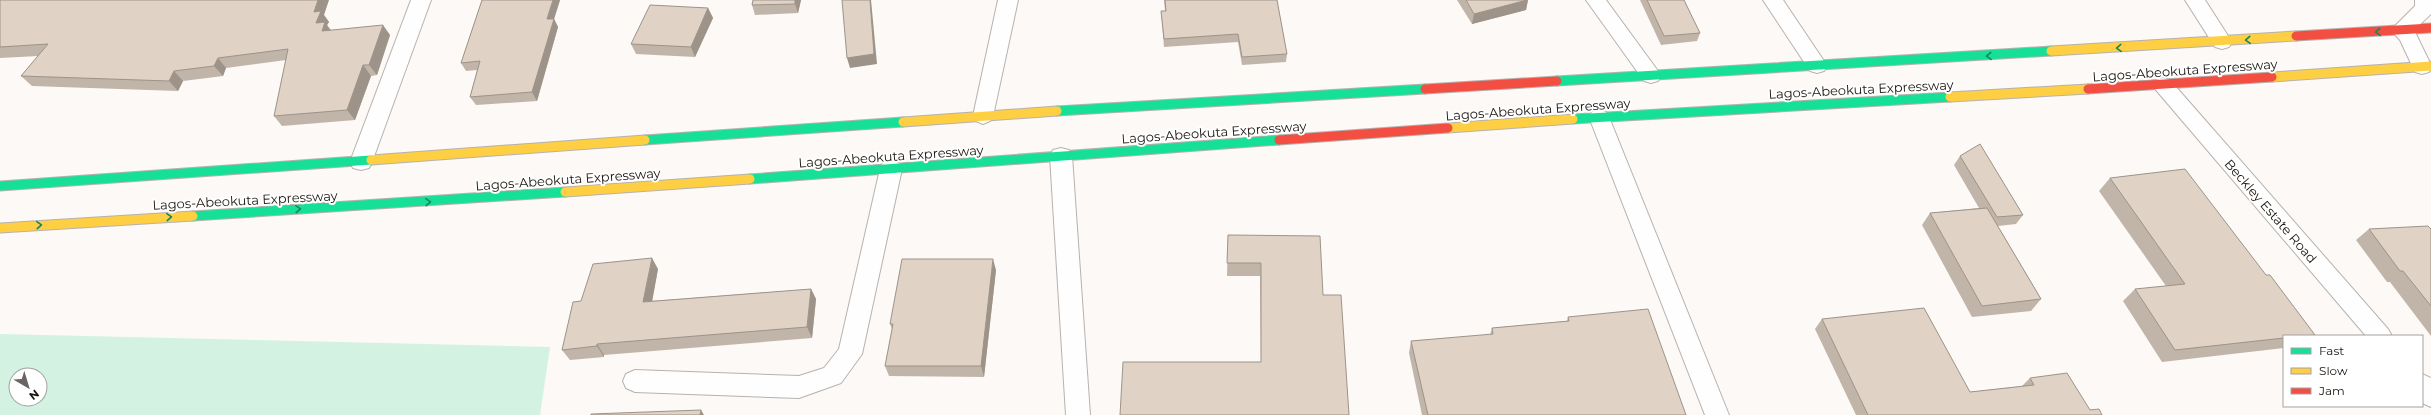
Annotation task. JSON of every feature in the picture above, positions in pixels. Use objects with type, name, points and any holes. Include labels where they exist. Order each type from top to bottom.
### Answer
[{"type":"highway","name":"Lagos-Abeokuta Expressway","points":[[0,186],[361,162],[984,116],[2222,42],[2431,28]]},
{"type":"highway","name":"Lagos-Abeokuta Expressway","points":[[0,228],[455,200],[1599,117],[2163,85],[2427,67]]},
{"type":"street","points":[[361,162],[421,0]]},
{"type":"street","points":[[984,116],[1008,0]]},
{"type":"street","points":[[1596,0],[1651,76]]},
{"type":"street","points":[[1773,0],[1817,66]]},
{"type":"street","points":[[2194,0],[2222,42]]},
{"type":"street","points":[[2425,0],[2425,8],[2401,30],[2408,36],[2427,67]]},
{"type":"street","name":"Beckley Estate Road","points":[[2163,85],[2379,335]]},
{"type":"street","points":[[1599,117],[1717,415]]},
{"type":"street","points":[[1061,156],[1078,415]]},
{"type":"street","points":[[635,381],[798,387],[832,376],[850,354],[859,321],[891,169]]},
{"type":"street","points":[[2423,386],[2431,396]]},
{"type":"green space","points":[[0,334],[550,347],[540,415],[0,415]]},
{"type":"building","points":[[0,0],[318,0],[314,12],[321,11],[316,23],[325,22],[322,31],[383,25],[369,65],[363,65],[347,110],[274,116],[288,49],[218,58],[214,66],[174,71],[169,81],[21,76],[48,44],[0,47]]},
{"type":"building","points":[[482,0],[553,0],[547,19],[554,19],[532,92],[470,97],[480,61],[461,63]]},
{"type":"building","points":[[753,0],[795,0],[795,4],[752,5]]},
{"type":"building","points":[[842,0],[870,0],[874,54],[847,58]]},
{"type":"building","points":[[1165,0],[1277,0],[1287,54],[1242,57],[1238,34],[1164,39],[1161,11],[1166,11]]},
{"type":"building","points":[[1466,0],[1527,0],[1474,14]]},
{"type":"building","points":[[1647,0],[1684,0],[1700,33],[1664,36]]},
{"type":"building","points":[[650,5],[708,8],[691,47],[631,44]]},
{"type":"building","points":[[1980,144],[2023,215],[1997,217],[1960,156]]},
{"type":"building","points":[[2185,169],[2266,275],[2270,275],[2315,335],[2283,335],[2283,338],[2175,350],[2135,289],[2185,284],[2110,178]]},
{"type":"building","points":[[1987,208],[2041,299],[1982,306],[1930,213]]},
{"type":"building","points":[[2428,226],[2431,229],[2431,306],[2403,271],[2400,271],[2369,229]]},
{"type":"building","points":[[1228,235],[1320,236],[1323,295],[1341,295],[1349,415],[1120,415],[1123,362],[1261,362],[1261,263],[1227,263]]},
{"type":"building","points":[[652,258],[643,302],[811,289],[807,327],[597,344],[597,346],[562,350],[573,302],[581,301],[593,264]]},
{"type":"building","points":[[902,259],[993,259],[981,366],[885,366],[893,324],[890,324]]},
{"type":"building","points":[[1924,308],[1970,392],[2034,385],[2030,378],[2067,373],[2090,410],[2099,409],[2102,415],[1868,415],[1822,319]]},
{"type":"building","points":[[1648,309],[1686,415],[1428,415],[1411,341],[1493,334],[1492,328],[1569,321],[1568,317]]},
{"type":"building","points":[[701,410],[700,415],[591,415],[591,414]]},
{"type":"traffic: fast","points":[[1557,81],[2051,51]]},
{"type":"traffic: fast","points":[[1057,111],[1425,89]]},
{"type":"traffic: fast","points":[[1573,119],[1950,97]]},
{"type":"traffic: fast","points":[[645,140],[903,122]]},
{"type":"traffic: fast","points":[[750,179],[1279,140]]},
{"type":"traffic: fast","points":[[0,186],[371,160]]},
{"type":"traffic: fast","points":[[193,216],[565,192]]},
{"type":"traffic: slow","points":[[2051,51],[2296,36]]},
{"type":"traffic: slow","points":[[2272,77],[2431,66]]},
{"type":"traffic: slow","points":[[1950,97],[2088,89]]},
{"type":"traffic: slow","points":[[903,122],[1057,111]]},
{"type":"traffic: slow","points":[[1448,128],[1573,119]]},
{"type":"traffic: slow","points":[[371,160],[645,140]]},
{"type":"traffic: slow","points":[[565,192],[750,179]]},
{"type":"traffic: slow","points":[[0,228],[193,216]]},
{"type":"traffic: jam","points":[[2296,36],[2431,28]]},
{"type":"traffic: jam","points":[[2088,89],[2272,77]]},
{"type":"traffic: jam","points":[[1425,89],[1557,81]]},
{"type":"traffic: jam","points":[[1279,140],[1448,128]]}]
